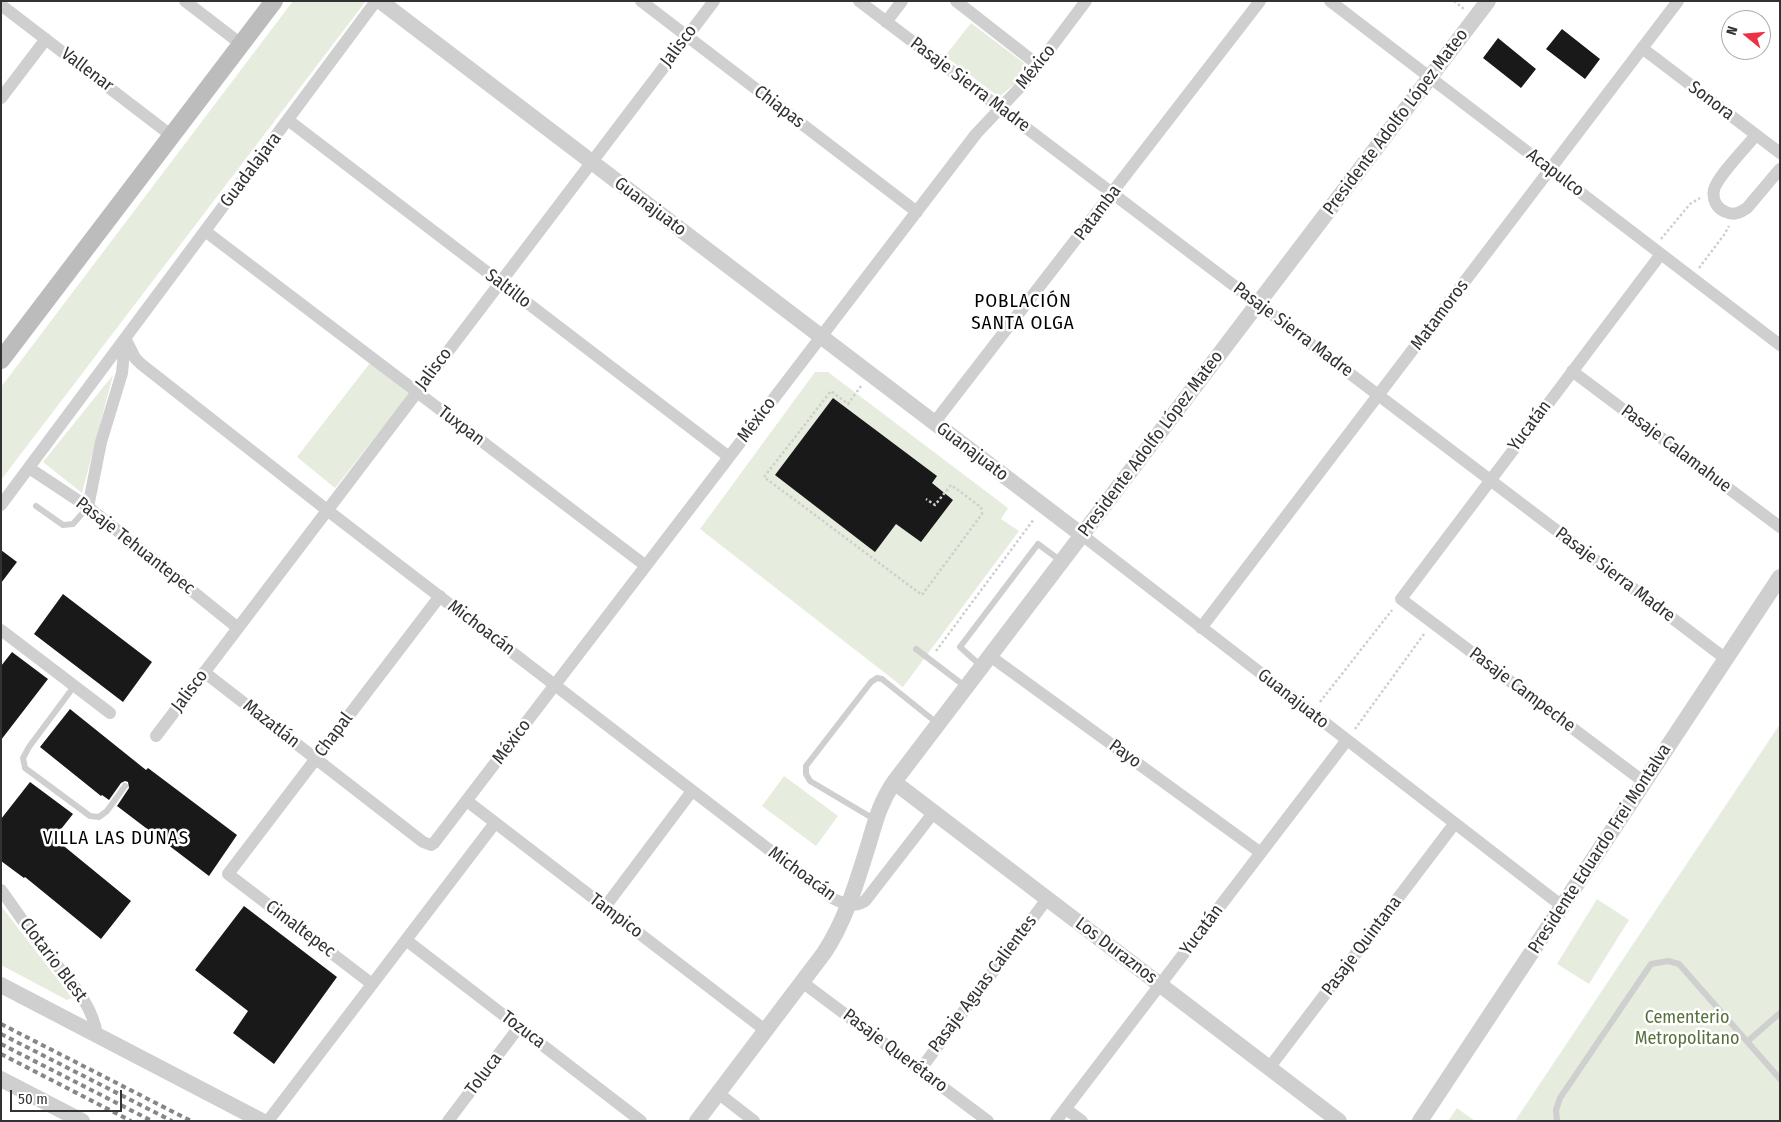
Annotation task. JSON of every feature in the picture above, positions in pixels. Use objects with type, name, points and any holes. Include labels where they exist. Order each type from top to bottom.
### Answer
[{"type":"main road","points":[[1,360],[274,1]]},
{"type":"street","points":[[185,1],[241,44]]},
{"type":"street","name":"Guadalajara","points":[[1,505],[378,1]]},
{"type":"street","name":"Guanajuato","points":[[378,1],[1082,535],[1562,906]]},
{"type":"street","name":"Chiapas","points":[[642,1],[917,212]]},
{"type":"street","name":"Jalisco","points":[[156,736],[714,1]]},
{"type":"street","name":"Pasaje Sierra Madre","points":[[859,1],[1726,659]]},
{"type":"street","points":[[886,22],[902,1]]},
{"type":"street","points":[[956,1],[1038,65]]},
{"type":"street","name":"México","points":[[434,843],[976,134],[1038,65],[1086,1]]},
{"type":"street","name":"Patamba","points":[[934,423],[1260,1]]},
{"type":"street","name":"Presidente Adolfo López Mateo","points":[[697,1121],[836,935],[848,905],[875,819],[894,782],[1488,1]]},
{"type":"street","name":"Matamoros","points":[[1201,628],[1678,1]]},
{"type":"street","name":"Acapulco","points":[[1336,3],[1780,345]]},
{"type":"street","name":"Vallenar","points":[[1,5],[172,136]]},
{"type":"street","points":[[1,98],[46,39]]},
{"type":"street","name":"Sonora","points":[[1642,48],[1780,153]]},
{"type":"street","name":"Saltillo","points":[[288,120],[729,457]]},
{"type":"street","points":[[1756,135],[1716,184],[1714,190],[1715,202],[1724,212],[1736,214],[1747,208],[1780,168]]},
{"type":"street","name":"Tuxpan","points":[[205,231],[646,566]]},
{"type":"street","name":"Yucatán","points":[[1400,599],[1572,371],[1657,251]]},
{"type":"street","points":[[88,507],[100,442],[125,361],[125,338]]},
{"type":"street","name":"Michoacán","points":[[125,338],[135,358],[142,364],[327,510],[556,684],[565,694],[824,892],[848,905]]},
{"type":"street","name":"Pasaje Calamahue","points":[[1572,371],[1780,527]]},
{"type":"street","name":"Pasaje Tehuantepec","points":[[29,468],[88,507],[238,628]]},
{"type":"street","name":"Presidente Eduardo Frei Montalva","points":[[1420,1121],[1780,577]]},
{"type":"street","name":"Chapal","points":[[228,874],[440,596]]},
{"type":"street","name":"Pasaje Campeche","points":[[1400,599],[1644,782]]},
{"type":"street","points":[[1,630],[110,712]]},
{"type":"street","name":"Payo","points":[[986,661],[1260,853]]},
{"type":"street","name":"Mazatlán","points":[[204,672],[423,842],[431,845],[434,843]]},
{"type":"street","name":"Yucatán","points":[[1056,1121],[1347,740]]},
{"type":"street","name":"Los Duraznos","points":[[894,782],[1339,1121]]},
{"type":"street","points":[[605,907],[692,791]]},
{"type":"street","name":"Tampico","points":[[467,801],[766,1030]]},
{"type":"street","points":[[848,905],[860,904],[865,901],[934,812]]},
{"type":"street","points":[[268,1121],[495,823]]},
{"type":"street","name":"Pasaje Quintana","points":[[1269,1068],[1455,824]]},
{"type":"street","name":"Cimaltepec","points":[[228,874],[372,984]]},
{"type":"street","name":"Clotario Blest","points":[[1,890],[46,952],[82,996],[95,1020],[97,1035]]},
{"type":"street","name":"Pasaje Aguas Calientes","points":[[920,1070],[1047,899]]},
{"type":"street","name":"Tozuca","points":[[406,940],[641,1121]]},
{"type":"street","name":"Pasaje Querétaro","points":[[802,982],[988,1121]]},
{"type":"street","points":[[1,985],[262,1121]]},
{"type":"street","name":"Toluca","points":[[448,1121],[519,1027]]},
{"type":"street","points":[[1,1079],[82,1121]]},
{"type":"street","points":[[718,1093],[754,1121]]},
{"type":"street","points":[[1066,1109],[1082,1121]]},
{"type":"lane","points":[[36,506],[63,526],[73,524],[88,507]]},
{"type":"lane","points":[[986,661],[960,647],[1038,544],[1062,562]]},
{"type":"lane","points":[[916,649],[966,687]]},
{"type":"lane","points":[[875,819],[810,781],[806,774],[806,766],[876,678],[882,679],[938,724]]},
{"type":"lane","points":[[75,685],[29,747],[23,758],[25,768],[90,816],[100,817],[107,811],[125,786]]},
{"type":"lane","points":[[1557,1121],[1556,1110],[1560,1098],[1651,964],[1668,961],[1679,964],[1780,1079]]},
{"type":"lane","points":[[1748,1041],[1780,1013]]},
{"type":"path","points":[[1657,251],[1690,204],[1714,190]]},
{"type":"path","points":[[1691,277],[1724,235],[1736,214]]},
{"type":"path","points":[[864,383],[848,404],[831,391],[764,477],[922,595],[982,514],[981,507],[951,485],[935,505],[926,499]]},
{"type":"path","points":[[930,660],[1036,515]]},
{"type":"path","points":[[1312,712],[1400,599]]},
{"type":"path","points":[[1347,740],[1433,623]]},
{"type":"green space","points":[[293,1],[366,1],[1,480],[1,387]]},
{"type":"green space","points":[[971,23],[1029,67],[1021,79],[999,97],[945,56]]},
{"type":"green space","points":[[370,363],[409,394],[335,488],[297,457]]},
{"type":"green space","points":[[815,372],[828,372],[1008,508],[1001,519],[1019,531],[903,687],[700,529]]},
{"type":"green space","points":[[113,375],[82,493],[43,462]]},
{"type":"green space","name":"Cementerio Metropolitano","points":[[1780,724],[1780,1121],[1515,1121]]},
{"type":"green space","points":[[784,776],[838,816],[816,846],[762,806]]},
{"type":"green space","points":[[1597,899],[1629,920],[1589,984],[1557,964]]},
{"type":"green space","points":[[1,906],[72,998],[67,1000],[1,965]]},
{"type":"green space","points":[[1457,1108],[1475,1121],[1448,1121]]},
{"type":"building","points":[[1562,29],[1600,59],[1585,79],[1546,49]]},
{"type":"building","points":[[1498,38],[1536,69],[1521,88],[1483,58]]},
{"type":"building","points":[[833,398],[937,476],[932,483],[953,500],[921,542],[896,524],[875,552],[775,475]]},
{"type":"building","points":[[1,550],[17,562],[1,583]]},
{"type":"building","points":[[63,594],[152,662],[123,702],[34,634]]},
{"type":"building","points":[[12,652],[48,679],[1,740],[1,666]]},
{"type":"building","points":[[70,709],[146,770],[148,768],[237,835],[209,876],[117,806],[129,788],[128,782],[121,783],[109,800],[101,796],[40,747]]},
{"type":"building","points":[[30,782],[73,814],[54,838],[131,901],[101,939],[25,877],[1,861],[1,819]]},
{"type":"building","points":[[244,906],[337,977],[274,1064],[233,1033],[248,1011],[195,970]]},
{"type":"railway","points":[[1,1024],[191,1121]]},
{"type":"railway","points":[[1,1034],[172,1121]]},
{"type":"railway","points":[[1,1044],[152,1121]]},
{"type":"railway","points":[[1,1054],[131,1121]]},
{"type":"district","name":"POBLACIÓN SANTA OLGA","points":[[1023,313]]},
{"type":"district","name":"VILLA LAS DUNAS","points":[[116,839]]}]
